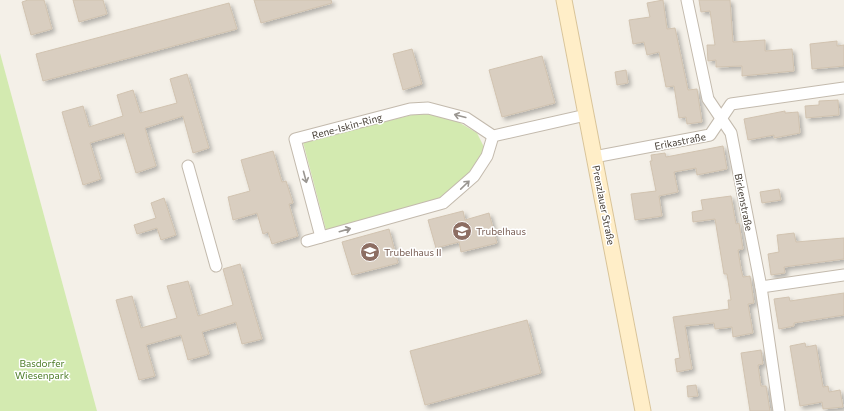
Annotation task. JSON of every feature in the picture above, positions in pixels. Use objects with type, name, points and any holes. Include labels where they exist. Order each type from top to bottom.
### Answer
[{"type":"main road","name":"Prenzlauer Straße","points":[[564,0],[643,411]]},
{"type":"street","name":"Birkenstraße","points":[[687,0],[708,99],[730,133],[761,288],[779,411]]},
{"type":"street","name":"Erikastraße","points":[[594,157],[710,135],[731,104],[844,88]]},
{"type":"street","name":"Rene-Iskin-Ring","points":[[322,237],[295,139],[410,109],[428,108],[466,118],[493,136]]},
{"type":"street","points":[[307,241],[443,203],[474,176],[487,156],[493,136],[586,115]]},
{"type":"street","points":[[188,166],[216,266]]},
{"type":"street","points":[[761,288],[844,275]]},
{"type":"green space","name":"Basdorfer Wiesenpark","points":[[0,53],[97,411],[0,411]]},
{"type":"green space","points":[[420,113],[450,117],[477,133],[486,151],[478,164],[464,180],[442,199],[326,230],[303,142]]},
{"type":"building","points":[[28,0],[44,0],[52,29],[31,35],[22,2]]},
{"type":"building","points":[[73,0],[103,0],[107,14],[79,22]]},
{"type":"building","points":[[254,0],[331,0],[332,3],[261,23]]},
{"type":"building","points":[[663,0],[667,29],[675,28],[688,90],[697,89],[702,122],[687,124],[686,117],[679,118],[674,86],[666,87],[659,52],[647,55],[644,42],[633,44],[629,20],[650,17],[647,3]]},
{"type":"building","points":[[699,0],[730,0],[733,42],[765,40],[765,51],[792,49],[794,71],[742,76],[742,66],[716,67],[716,60],[708,61],[707,45],[715,45],[710,11],[701,12]]},
{"type":"building","points":[[229,3],[237,29],[43,81],[36,54]]},
{"type":"building","points":[[837,41],[837,46],[844,45],[844,66],[812,69],[810,44]]},
{"type":"building","points":[[412,49],[422,84],[403,90],[393,54]]},
{"type":"building","points":[[542,56],[555,103],[502,117],[489,70]]},
{"type":"building","points":[[626,70],[628,83],[617,85],[615,72]]},
{"type":"building","points":[[187,74],[209,148],[193,153],[183,116],[145,128],[156,166],[136,173],[124,133],[90,143],[101,179],[83,185],[62,112],[83,106],[89,127],[123,116],[117,95],[133,90],[140,113],[177,103],[170,79]]},
{"type":"building","points":[[838,100],[839,115],[806,118],[805,106],[819,105],[819,101]]},
{"type":"building","points":[[785,111],[785,113],[798,112],[800,133],[774,138],[774,135],[748,140],[744,119]]},
{"type":"building","points":[[723,146],[727,169],[697,175],[696,168],[674,172],[678,192],[659,196],[662,216],[635,220],[631,194],[656,191],[650,161],[652,161],[651,155],[665,153],[666,157]]},
{"type":"building","points":[[273,151],[282,182],[286,181],[293,203],[289,204],[298,236],[272,244],[268,232],[263,234],[257,213],[233,220],[228,197],[250,191],[241,160]]},
{"type":"building","points":[[779,189],[781,200],[762,203],[760,192]]},
{"type":"building","points":[[731,196],[736,224],[739,223],[743,249],[738,250],[741,269],[743,277],[750,276],[754,303],[748,304],[753,333],[733,337],[732,327],[715,329],[714,323],[685,326],[692,369],[677,372],[675,359],[680,358],[673,317],[729,309],[728,300],[731,300],[727,274],[724,274],[715,219],[693,222],[692,212],[703,210],[701,200]]},
{"type":"building","points":[[164,198],[176,235],[161,240],[157,228],[137,234],[134,225],[156,218],[151,203]]},
{"type":"building","name":"Trubelhaus","points":[[463,211],[465,220],[489,213],[497,243],[461,252],[459,242],[436,248],[428,220]]},
{"type":"building","name":"Trubelhaus II","points":[[389,229],[398,263],[352,275],[342,242]]},
{"type":"building","points":[[794,233],[796,242],[844,238],[844,259],[784,267],[785,273],[771,275],[768,254],[779,252],[777,235]]},
{"type":"building","points":[[240,264],[262,339],[242,344],[236,322],[202,332],[209,354],[188,360],[181,335],[146,345],[155,376],[139,380],[116,300],[132,296],[141,328],[177,318],[167,286],[188,281],[198,316],[233,305],[223,269]]},
{"type":"building","points":[[844,293],[844,315],[794,323],[794,326],[779,329],[774,299],[789,297],[790,301]]},
{"type":"building","points":[[527,320],[541,373],[425,405],[410,351]]},
{"type":"building","points":[[805,343],[806,347],[816,345],[823,387],[828,386],[829,392],[840,390],[843,407],[823,409],[822,402],[800,406],[790,346]]},
{"type":"building","points":[[761,350],[763,364],[758,365],[761,386],[766,386],[770,411],[750,411],[741,353]]},
{"type":"building","points":[[696,385],[698,396],[688,397],[687,386]]},
{"type":"place","name":"Trubelhaus","points":[[462,231]]},
{"type":"place","name":"Trubelhaus II","points":[[370,252]]}]
